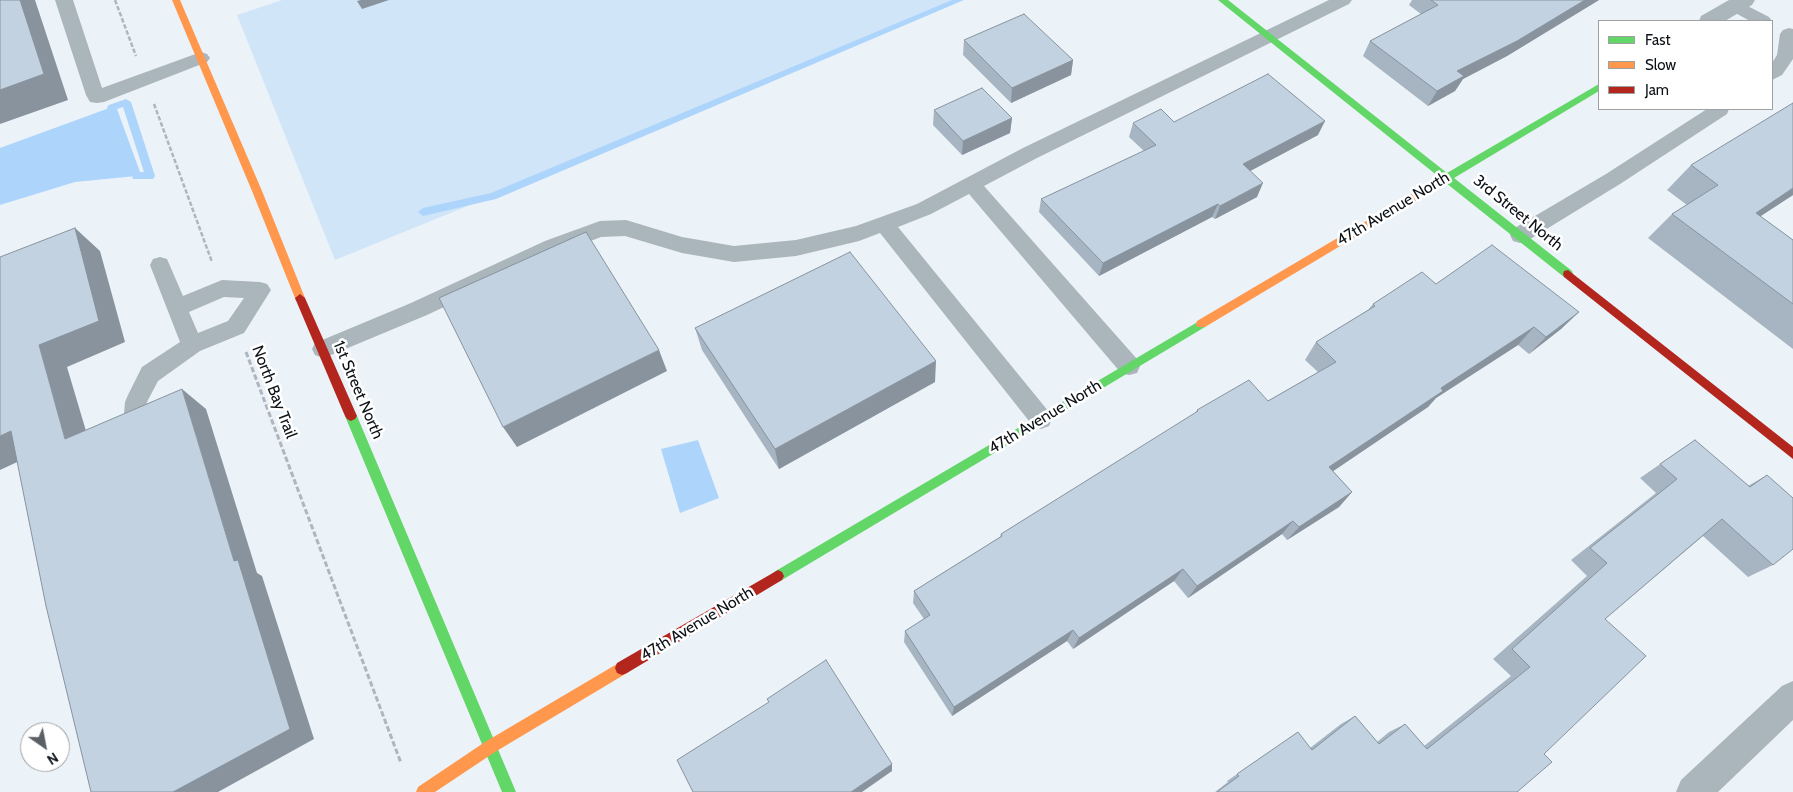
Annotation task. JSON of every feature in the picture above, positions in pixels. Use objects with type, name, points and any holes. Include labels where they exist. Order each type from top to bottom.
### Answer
[{"type":"street","name":"1st Street North","points":[[176,0],[257,191],[290,277],[323,350],[509,792]]},
{"type":"street","name":"3rd Street North","points":[[1222,0],[1520,235],[1793,454]]},
{"type":"street","points":[[1712,20],[1740,3]]},
{"type":"street","name":"47th Avenue North","points":[[423,792],[490,747],[1598,87]]},
{"type":"street","points":[[1693,792],[1793,697]]},
{"type":"lane","points":[[64,0],[95,95],[102,96],[200,58]]},
{"type":"lane","points":[[323,350],[419,309],[552,247],[600,229],[626,228],[647,236],[682,245],[734,254],[796,248],[859,233],[924,209],[1343,0]]},
{"type":"lane","points":[[1740,3],[1762,20]]},
{"type":"lane","points":[[1773,26],[1791,35],[1786,56],[1776,72],[1773,74]]},
{"type":"lane","points":[[1520,235],[1613,179],[1718,110]]},
{"type":"lane","points":[[971,184],[1130,366]]},
{"type":"lane","points":[[884,224],[1041,419]]},
{"type":"lane","points":[[160,265],[192,345]]},
{"type":"lane","points":[[177,308],[222,288],[260,290],[290,277]]},
{"type":"lane","points":[[134,425],[136,402],[150,374],[192,345],[236,327],[260,290]]},
{"type":"path","points":[[115,0],[222,288]]},
{"type":"path","name":"North Bay Trail","points":[[236,327],[403,768]]},
{"type":"shaded area","points":[[282,0],[960,0],[632,139],[335,260],[237,15]]},
{"type":"water","points":[[112,107],[136,176],[75,182],[0,205],[0,148]]},
{"type":"water","points":[[698,440],[719,498],[680,513],[661,449]]},
{"type":"building","points":[[0,0],[20,0],[44,74],[0,90]]},
{"type":"building","points":[[1431,0],[1585,0],[1517,41],[1457,71],[1464,76],[1437,91],[1370,41],[1438,5]]},
{"type":"building","points":[[1024,14],[1073,60],[1012,88],[964,40]]},
{"type":"building","points":[[1268,74],[1325,121],[1243,164],[1263,183],[1103,263],[1041,199],[1156,145],[1133,123],[1161,109],[1174,122]]},
{"type":"building","points":[[982,88],[1012,118],[963,141],[934,110]]},
{"type":"building","points":[[1793,103],[1793,188],[1756,213],[1793,240],[1793,304],[1672,214],[1718,185],[1691,165]]},
{"type":"building","points":[[75,228],[99,321],[39,345],[65,439],[182,389],[234,561],[238,560],[290,729],[173,792],[91,792],[46,606],[11,431],[0,436],[0,257]]},
{"type":"building","points":[[586,232],[659,350],[503,427],[439,298]]},
{"type":"building","points":[[1492,245],[1579,312],[1546,337],[1534,327],[1441,388],[1443,391],[1329,467],[1352,492],[1299,527],[1293,521],[1197,586],[1183,569],[1079,638],[1073,630],[954,707],[905,631],[930,615],[914,591],[1197,410],[1249,380],[1268,401],[1336,362],[1316,342],[1375,306],[1373,304],[1422,272],[1436,284]]},
{"type":"building","points":[[850,252],[936,361],[775,449],[695,328]]},
{"type":"building","points":[[1695,440],[1750,487],[1767,475],[1793,498],[1793,549],[1773,565],[1722,519],[1605,619],[1646,656],[1544,754],[1552,762],[1517,792],[1217,792],[1239,776],[1237,774],[1298,732],[1312,750],[1355,716],[1379,744],[1405,724],[1427,749],[1530,667],[1512,649],[1607,563],[1590,548],[1677,479],[1660,464]]},
{"type":"building","points":[[826,660],[892,764],[851,792],[693,792],[677,760],[769,702],[767,699]]},
{"type":"waterway","points":[[423,212],[493,196],[960,0]]},
{"type":"waterway","points":[[126,102],[150,176],[136,176],[112,107],[126,102]]},
{"type":"traffic: fast","points":[[1222,0],[1568,274]]},
{"type":"traffic: fast","points":[[1434,185],[1598,88]]},
{"type":"traffic: fast","points":[[778,576],[1201,324]]},
{"type":"traffic: fast","points":[[351,416],[509,792]]},
{"type":"traffic: slow","points":[[176,0],[300,298]]},
{"type":"traffic: slow","points":[[1201,324],[1434,185]]},
{"type":"traffic: slow","points":[[423,792],[490,747],[622,668]]},
{"type":"traffic: jam","points":[[1568,274],[1793,454]]},
{"type":"traffic: jam","points":[[300,298],[351,416]]},
{"type":"traffic: jam","points":[[622,668],[778,576]]}]
